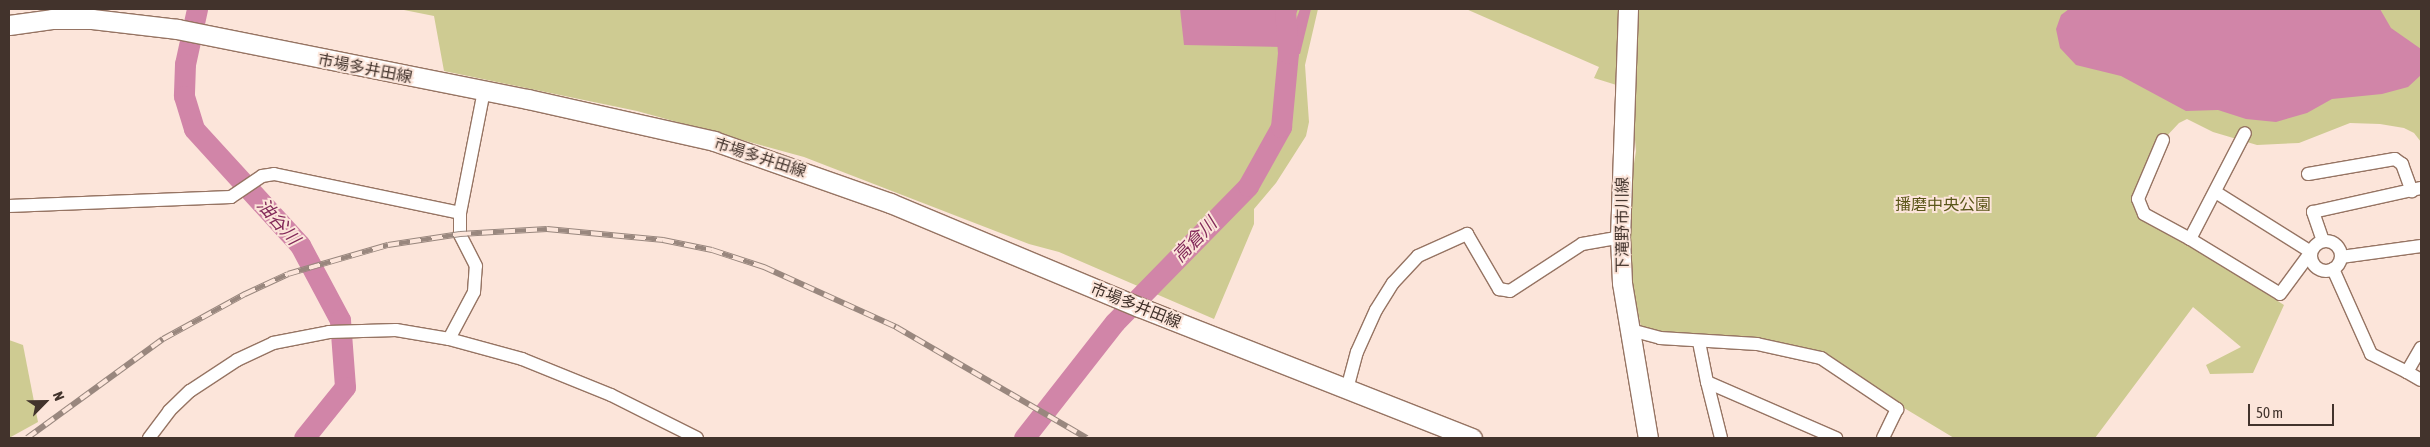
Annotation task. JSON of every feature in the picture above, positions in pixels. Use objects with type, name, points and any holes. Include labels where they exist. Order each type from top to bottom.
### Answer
[{"type":"main road","name":"下滝野市川線","points":[[1628,9],[1620,237],[1627,329],[1648,438]]},
{"type":"main road","name":"市場多井田線","points":[[9,25],[52,19],[92,19],[177,29],[714,141],[784,163],[890,203],[1139,307],[1472,438]]},
{"type":"street","points":[[449,339],[474,292],[476,266],[460,234],[460,213],[484,92]]},
{"type":"street","points":[[2190,239],[2217,193],[2245,133]]},
{"type":"street","points":[[2163,140],[2138,199],[2144,214],[2190,239],[2280,294],[2312,252],[2323,241]]},
{"type":"street","points":[[2308,174],[2395,159],[2402,164],[2416,189],[2313,212],[2323,241]]},
{"type":"street","points":[[9,206],[239,194],[262,176],[274,174],[460,213]]},
{"type":"street","points":[[2217,193],[2312,252],[2317,268],[2333,269]]},
{"type":"street","points":[[1347,389],[1357,352],[1376,310],[1392,283],[1418,256],[1467,234],[1499,289],[1510,291],[1582,244],[1620,237]]},
{"type":"street","points":[[2323,241],[2336,245],[2341,257]]},
{"type":"street","points":[[2333,269],[2341,257],[2421,246]]},
{"type":"street","points":[[2333,269],[2372,354],[2421,380]]},
{"type":"street","points":[[1627,329],[1660,338],[1699,342],[1757,344],[1821,358],[1897,409],[1883,438]]},
{"type":"street","points":[[149,438],[190,391],[237,360],[272,343],[348,330],[396,330],[449,339],[522,359],[611,395],[697,438]]},
{"type":"street","points":[[1699,342],[1721,438]]},
{"type":"street","points":[[2407,372],[2421,348]]},
{"type":"street","points":[[1707,382],[1836,438]]},
{"type":"green space","points":[[399,9],[1318,9],[1305,65],[1309,122],[1306,136],[1276,183],[1254,209],[1254,224],[1214,319],[1059,252],[1029,244],[804,157],[637,111],[444,71],[434,16]]},
{"type":"green space","name":"播磨中央公園","points":[[1466,9],[2421,9],[2421,142],[2414,133],[2404,128],[2380,124],[2350,123],[2299,143],[2257,145],[2213,132],[2187,119],[2179,123],[2163,140],[2138,199],[2144,214],[2284,305],[2253,373],[2210,374],[2206,365],[2241,347],[2193,307],[2095,438],[1954,438],[1821,358],[1699,342],[1641,327],[1626,251],[1629,195],[1636,151],[1632,105],[1626,88],[1594,78],[1599,67]]},
{"type":"green space","points":[[9,340],[23,345],[38,422],[9,438]]},
{"type":"shaded area","points":[[1180,9],[1298,9],[1283,47],[1184,45]]},
{"type":"shaded area","points":[[1300,9],[1311,9],[1300,54],[1284,53]]},
{"type":"shaded area","points":[[2069,9],[2380,9],[2391,28],[2421,49],[2421,75],[2408,87],[2382,94],[2332,99],[2307,113],[2276,122],[2246,119],[2218,110],[2186,111],[2121,76],[2076,65],[2060,48],[2056,29],[2061,15]]},
{"type":"waterway","name":"油谷川","points":[[197,9],[185,64],[184,96],[194,129],[300,245],[340,320],[345,387],[304,438]]},
{"type":"waterway","name":"高倉川","points":[[1024,438],[1115,322],[1248,186],[1281,127],[1288,53],[1285,9]]},
{"type":"railway","points":[[27,438],[163,339],[245,294],[288,274],[388,245],[460,234],[547,229],[663,240],[712,250],[764,267],[896,327],[1087,438]]}]
